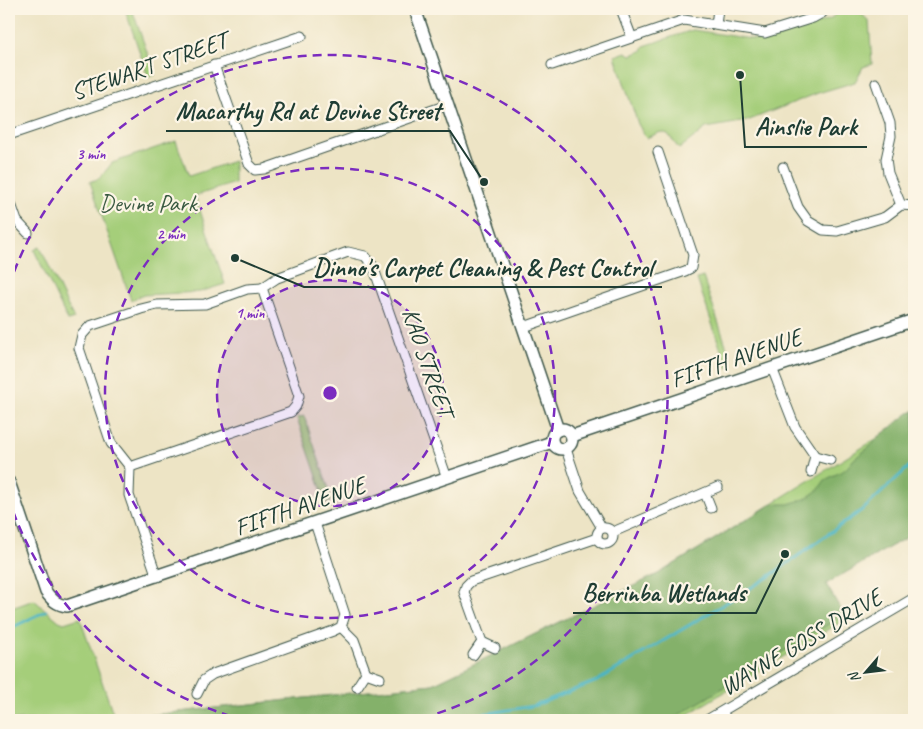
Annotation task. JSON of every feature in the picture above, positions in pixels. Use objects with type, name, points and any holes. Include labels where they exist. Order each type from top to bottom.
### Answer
[{"type":"street","points":[[415,9],[558,430]]},
{"type":"street","points":[[621,9],[632,38]]},
{"type":"street","points":[[716,25],[718,9]]},
{"type":"street","points":[[552,65],[684,20],[765,34],[813,18],[826,9]]},
{"type":"street","name":"STEWART STREET","points":[[9,135],[302,36]]},
{"type":"street","points":[[214,66],[249,164],[255,170],[264,169],[447,106]]},
{"type":"street","points":[[876,83],[890,123],[891,136],[886,159],[888,173],[901,205]]},
{"type":"street","points":[[524,327],[691,268],[693,255],[658,152]]},
{"type":"street","points":[[783,167],[798,207],[808,221],[823,230],[837,231],[885,217],[901,205],[914,206]]},
{"type":"street","points":[[9,198],[17,221],[28,233]]},
{"type":"street","name":"KAO STREET","points":[[130,467],[111,442],[79,348],[82,335],[90,326],[149,306],[205,304],[247,289],[262,288],[277,278],[348,252],[365,256],[373,266],[447,478]]},
{"type":"street","points":[[157,577],[129,494],[130,467],[281,416],[291,412],[296,406],[299,396],[262,288]]},
{"type":"street","name":"FIFTH AVENUE","points":[[572,436],[914,320]]},
{"type":"street","points":[[772,368],[794,427],[815,456],[830,460]]},
{"type":"street","points":[[558,430],[568,431],[572,436],[571,445],[566,449],[559,449],[552,442],[552,436],[558,430]]},
{"type":"street","name":"FIFTH AVENUE","points":[[9,482],[46,592],[60,606],[76,604],[157,577],[552,442]]},
{"type":"street","points":[[566,449],[580,491],[602,528]]},
{"type":"street","points":[[811,472],[815,456]]},
{"type":"street","points":[[613,532],[718,488]]},
{"type":"street","points":[[705,493],[711,508]]},
{"type":"street","points":[[197,694],[204,680],[214,674],[340,627],[345,615],[315,523]]},
{"type":"street","points":[[602,528],[607,528],[613,532]]},
{"type":"street","points":[[602,528],[598,532],[597,538],[601,543],[608,544],[613,539],[613,532]]},
{"type":"street","points":[[496,648],[482,642],[464,592],[466,586],[471,581],[597,538]]},
{"type":"street","name":"WAYNE GOSS DRIVE","points":[[707,720],[914,598]]},
{"type":"street","points":[[340,627],[354,640],[366,673]]},
{"type":"street","points":[[473,655],[482,642]]},
{"type":"street","points":[[366,673],[380,678]]},
{"type":"street","points":[[357,687],[366,673]]},
{"type":"street","points":[[722,712],[727,720]]},
{"type":"green space","points":[[125,9],[132,9],[155,75],[148,77]]},
{"type":"green space","points":[[840,9],[856,9],[869,21],[872,64],[863,67],[855,82],[818,93],[747,121],[706,128],[679,149],[668,134],[661,132],[646,138],[638,124],[615,56],[626,52],[631,55],[642,51],[644,46],[693,30],[764,41],[831,19]]},
{"type":"green space","name":"Devine Park","points":[[176,141],[189,176],[234,161],[234,183],[195,196],[225,284],[200,292],[144,295],[131,300],[90,182],[100,178],[112,163]]},
{"type":"green space","points":[[40,247],[74,319],[68,321],[34,250]]},
{"type":"green space","points":[[703,277],[733,366],[727,368],[697,279]]},
{"type":"green space","points":[[914,410],[914,533],[826,584],[846,619],[678,720],[9,720],[9,609],[34,600],[64,623],[80,618],[115,719],[433,684],[658,574],[876,439]]},
{"type":"green space","points":[[914,412],[914,533],[826,584],[844,615],[670,720],[145,720],[152,715],[433,684],[658,574],[772,504],[788,504],[805,499],[818,490],[825,480],[846,469],[876,439],[909,413]]},
{"type":"green space","points":[[304,416],[333,501],[326,503],[297,418]]},
{"type":"waterway","points":[[390,720],[470,716],[533,706],[597,681],[767,578],[866,507],[914,462]]},
{"type":"waterway","points":[[9,629],[46,611]]},
{"type":"place","name":"Ainslie Park","points":[[740,75]]},
{"type":"place","name":"Macarthy Rd at Devine Street","points":[[484,182]]},
{"type":"place","name":"Dinno's Carpet Cleaning & Pest Control","points":[[235,258]]},
{"type":"place","name":"Berrinba Wetlands","points":[[785,554]]}]
